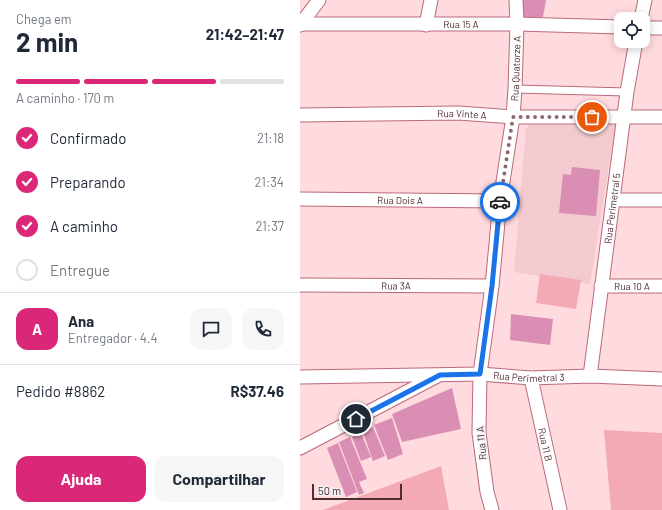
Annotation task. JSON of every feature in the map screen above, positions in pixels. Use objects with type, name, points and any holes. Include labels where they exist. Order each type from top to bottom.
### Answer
[{"type":"street","points":[[300,24],[318,0]]},
{"type":"street","points":[[426,24],[431,0]]},
{"type":"street","name":"Rua Quatorze A","points":[[480,374],[492,286],[500,201],[513,117],[517,24],[516,0]]},
{"type":"street","points":[[642,12],[645,0]]},
{"type":"street","name":"Rua 15 A","points":[[300,24],[517,24],[614,27]]},
{"type":"street","points":[[650,28],[662,28]]},
{"type":"street","name":"Rua Perimetral 5","points":[[590,376],[627,92],[635,48]]},
{"type":"street","name":"Rua Vinte A","points":[[300,115],[458,113],[513,117],[662,117]]},
{"type":"street","name":"Rua Dois A","points":[[300,200],[500,201]]},
{"type":"street","points":[[613,200],[662,200]]},
{"type":"street","name":"Rua 3A","points":[[300,285],[492,286]]},
{"type":"street","name":"Rua 10 A","points":[[601,286],[662,286]]},
{"type":"street","name":"Rua Perimetral 3","points":[[300,377],[480,374],[531,378],[590,376],[662,379]]},
{"type":"street","name":"Rua 11 A","points":[[480,374],[479,433],[487,492],[492,510]]},
{"type":"street","points":[[300,448],[440,375]]},
{"type":"street","name":"Rua 11 B","points":[[531,378],[560,510]]},
{"type":"lane","points":[[515,89],[627,92]]},
{"type":"shaded area","points":[[533,122],[616,122],[590,284],[514,272],[526,128]]},
{"type":"shaded area","points":[[540,274],[581,280],[576,309],[536,303]]},
{"type":"shaded area","points":[[604,430],[662,433],[662,510],[611,510]]},
{"type":"shaded area","points":[[441,466],[449,510],[323,510]]},
{"type":"building","points":[[521,0],[546,0],[543,17],[523,17]]},
{"type":"building","points":[[572,167],[600,170],[596,216],[559,213],[563,174],[571,175]]},
{"type":"building","points":[[511,314],[553,319],[550,345],[510,340]]},
{"type":"building","points":[[452,388],[461,429],[402,442],[392,414]]},
{"type":"building","points":[[392,418],[403,454],[388,460],[374,425]]},
{"type":"building","points":[[373,427],[385,456],[373,461],[363,432]]},
{"type":"building","points":[[361,433],[371,457],[361,461],[352,437]]},
{"type":"building","points":[[350,437],[367,479],[359,482],[364,493],[359,495],[339,442]]},
{"type":"building","points":[[338,443],[357,492],[346,497],[327,448]]},
{"type":"way so far","points":[[500,202],[513,117],[592,117]]},
{"type":"route","points":[[356,419],[440,375],[480,374],[492,286],[500,202]]}]
